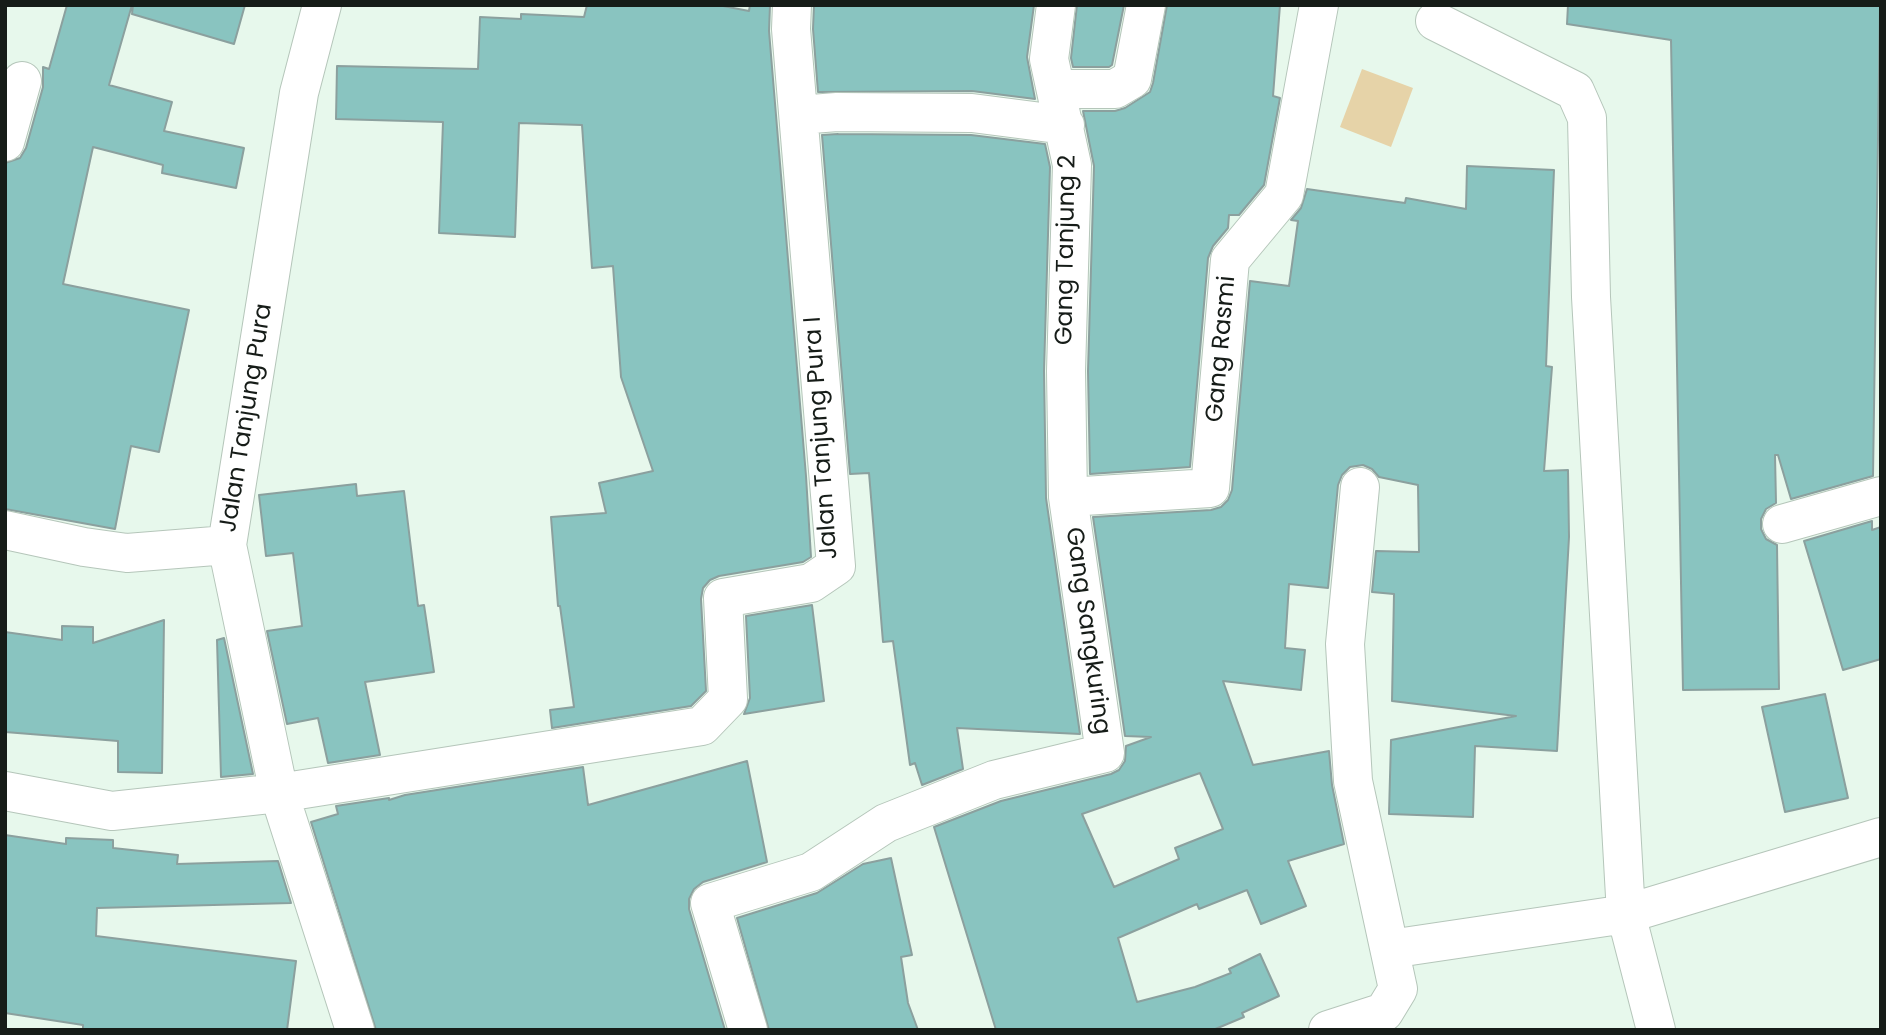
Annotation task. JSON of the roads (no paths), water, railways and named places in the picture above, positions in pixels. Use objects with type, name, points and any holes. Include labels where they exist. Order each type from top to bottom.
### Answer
[{"type":"street","name":"Jalan Tanjung Pura","points":[[323,5],[299,93],[227,545],[279,793],[355,1030]]},
{"type":"street","name":"Jalan Tanjung Pura I","points":[[279,793],[702,726],[728,699],[723,598],[811,583],[836,566],[791,29],[792,5]]},
{"type":"street","name":"Gang Tanjung 2","points":[[1056,5],[1049,59],[1072,165],[1066,371],[1068,497]]},
{"type":"street","points":[[799,115],[837,112],[972,113],[1061,107],[1115,89],[1132,79],[1146,5]]},
{"type":"street","name":"Gang Rasmi","points":[[1068,497],[1210,488],[1230,260],[1284,194],[1319,5]]},
{"type":"street","points":[[1435,21],[1575,91],[1587,118],[1591,297],[1626,914],[1656,1030]]},
{"type":"street","points":[[5,142],[22,81]]},
{"type":"street","points":[[1328,1030],[1384,1012],[1398,989],[1353,781],[1345,644],[1360,487]]},
{"type":"street","points":[[1782,524],[1881,496]]},
{"type":"street","name":"Gang Sangkuring","points":[[748,1030],[710,903],[811,872],[886,823],[994,780],[1105,753],[1068,497]]},
{"type":"street","points":[[5,530],[127,553],[227,545]]},
{"type":"street","points":[[5,791],[113,811],[279,793]]},
{"type":"street","points":[[1390,949],[1626,914],[1881,836]]}]
